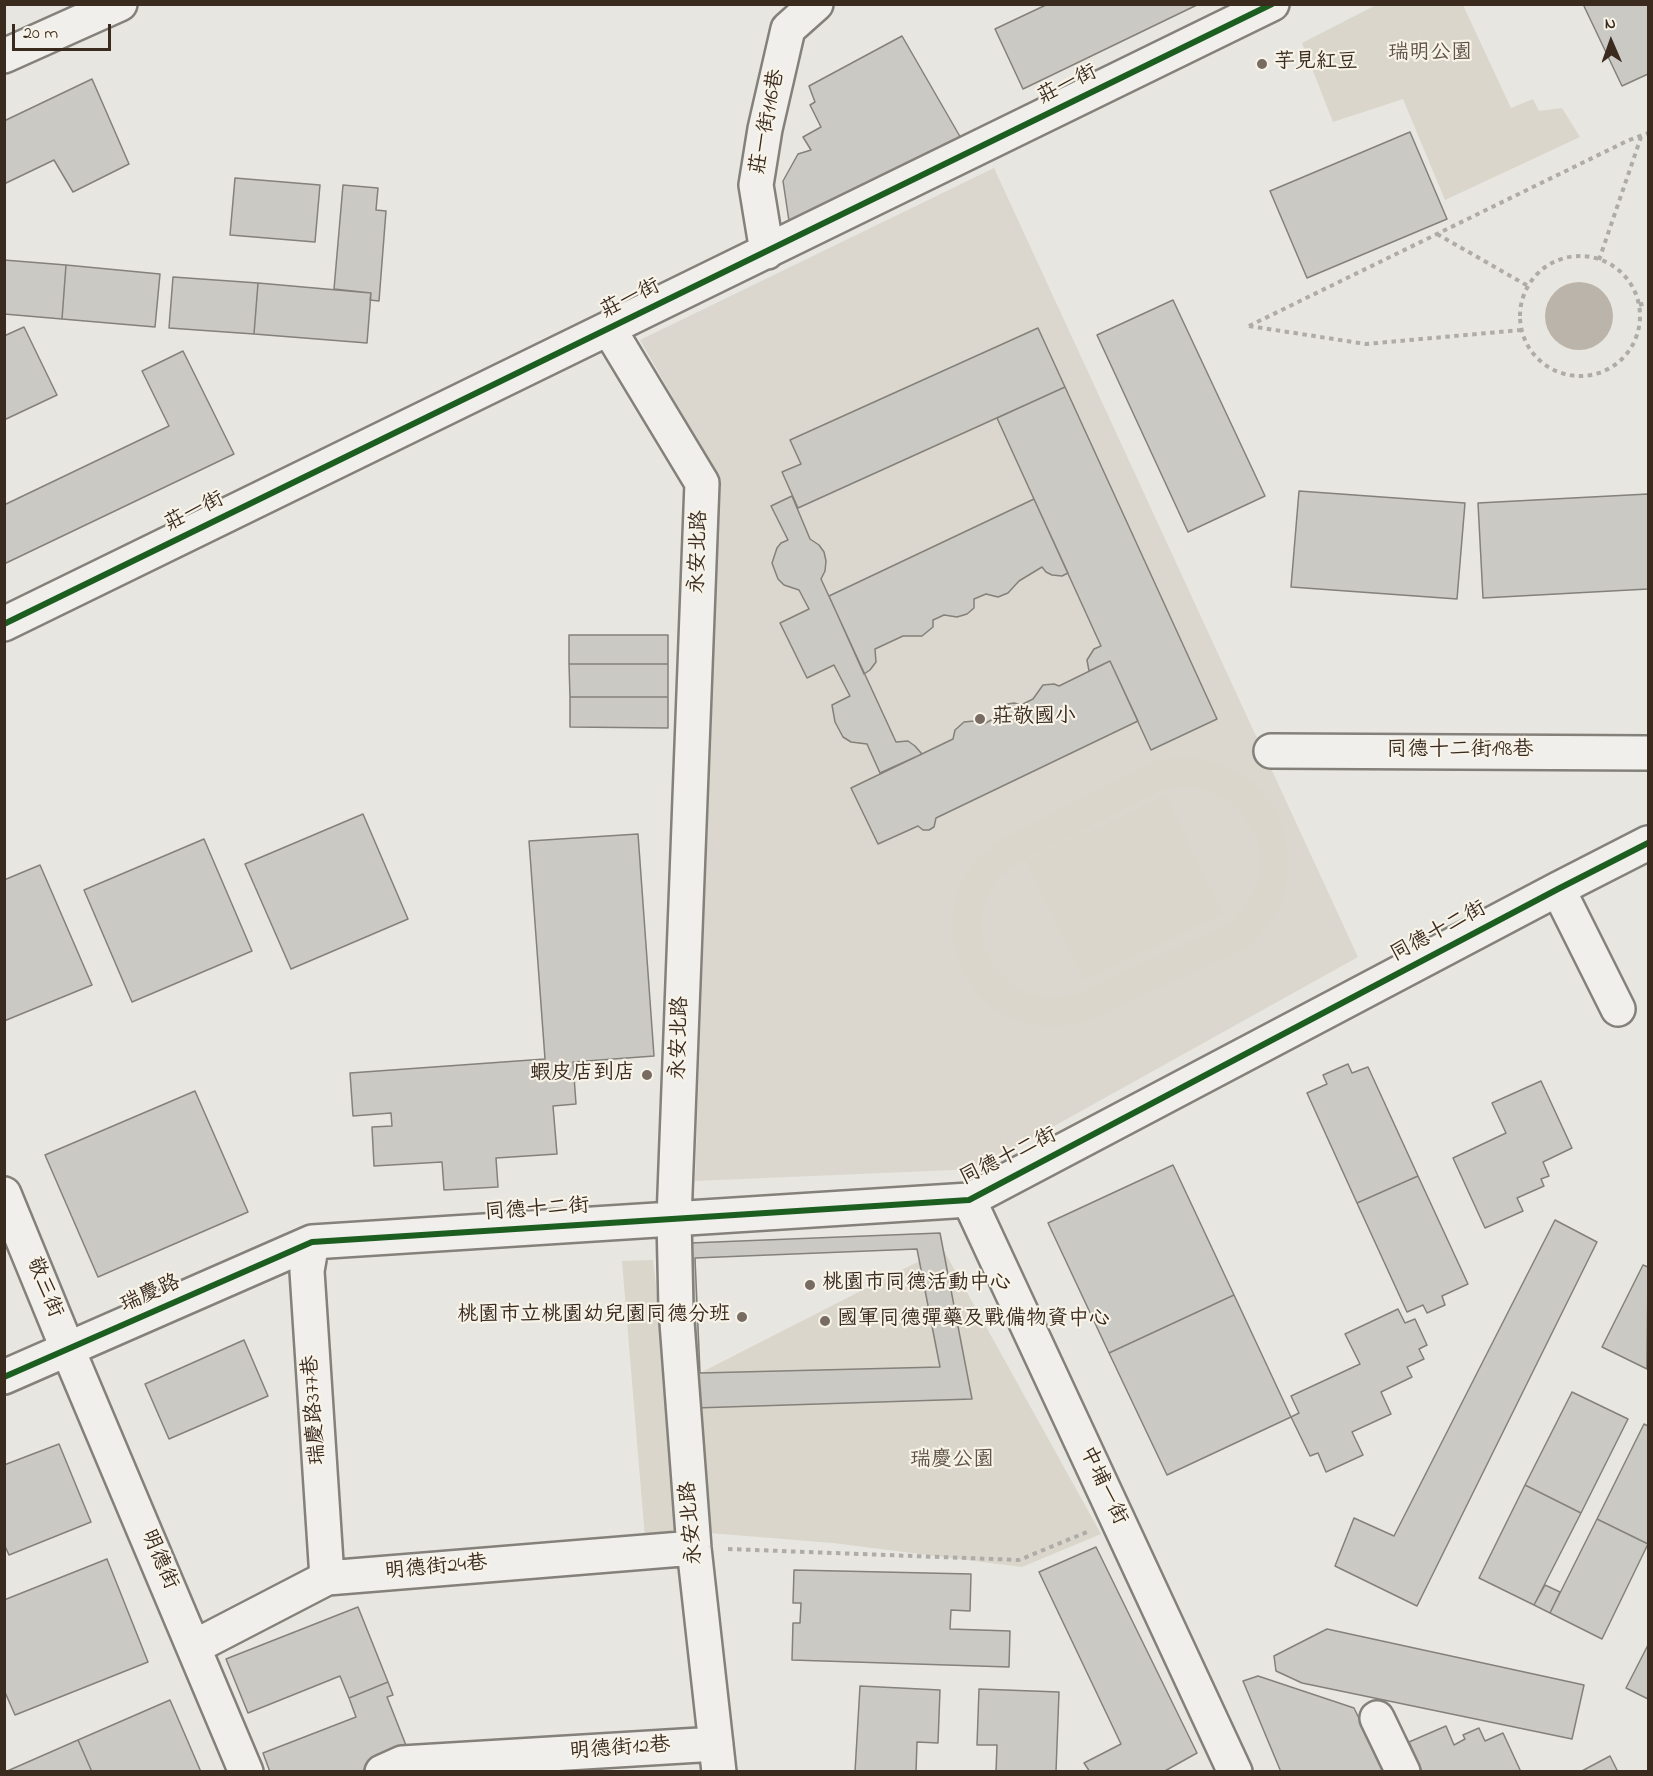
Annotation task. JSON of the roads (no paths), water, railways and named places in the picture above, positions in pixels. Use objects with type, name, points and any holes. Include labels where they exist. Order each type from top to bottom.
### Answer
[{"type":"street","points":[[4,56],[120,4]]},
{"type":"street","name":"莊一街116巷","points":[[767,252],[756,185],[765,129],[788,29],[816,4]]},
{"type":"street","name":"莊一街","points":[[4,624],[1272,4]]},
{"type":"street","name":"永安北路","points":[[609,329],[702,483],[674,1219],[676,1309],[694,1548],[717,1758]]},
{"type":"street","name":"同德十二街198巷","points":[[1271,751],[1648,753]]},
{"type":"street","name":"同德十二街","points":[[312,1242],[969,1200],[1648,843]]},
{"type":"street","points":[[1558,889],[1618,1009]]},
{"type":"street","name":"敬三街","points":[[4,1194],[68,1350]]},
{"type":"street","name":"中埔一街","points":[[969,1200],[1235,1772]]},
{"type":"street","name":"瑞慶路","points":[[4,1377],[312,1242]]},
{"type":"street","name":"瑞慶路377巷","points":[[312,1242],[307,1271],[327,1578]]},
{"type":"street","name":"明德街","points":[[68,1350],[246,1772]]},
{"type":"street","name":"明德街24巷","points":[[194,1647],[327,1578],[694,1548]]},
{"type":"street","points":[[1377,1718],[1403,1772]]},
{"type":"street","name":"明德街12巷","points":[[382,1772],[402,1763],[717,1758]]},
{"type":"place","name":"芋見紅豆","points":[[1262,64]]},
{"type":"place","name":"莊敬國小","points":[[980,719]]},
{"type":"place","name":"蝦皮店到店","points":[[647,1075]]},
{"type":"place","name":"桃園市同德活動中心","points":[[810,1285]]},
{"type":"place","name":"桃園市立桃園幼兒園同德分班","points":[[742,1317]]},
{"type":"place","name":"國軍同德彈藥及戰備物資中心","points":[[825,1321]]},
{"type":"park label","name":"瑞明公園","points":[[1430,55]]},
{"type":"park label","name":"瑞慶公園","points":[[952,1462]]}]
